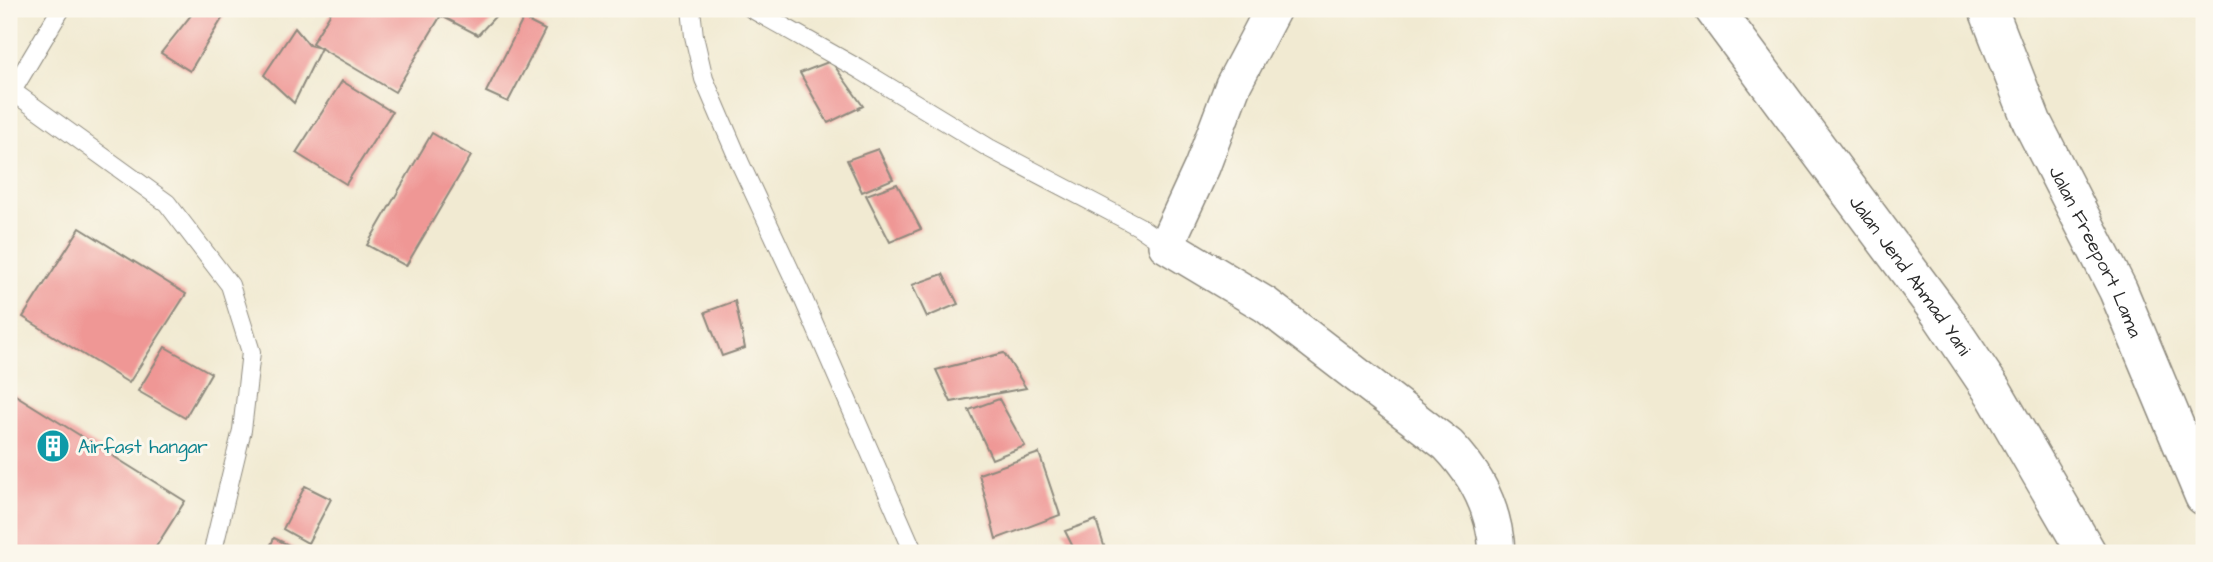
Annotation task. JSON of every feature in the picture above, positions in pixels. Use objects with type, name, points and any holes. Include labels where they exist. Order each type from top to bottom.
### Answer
[{"type":"main road","name":"Jalan Jend Ahmad Yani","points":[[1714,9],[1940,313],[1994,393],[2087,553]]},
{"type":"main road","name":"Jalan Freeport Lama","points":[[1988,9],[2032,122],[2118,290],[2204,495]]},
{"type":"street","points":[[1273,9],[1233,85],[1202,167],[1166,245],[1266,305],[1448,444],[1482,489],[1492,515],[1497,553]]},
{"type":"lane","points":[[61,9],[10,94],[167,203],[230,285],[251,352],[242,430],[214,553]]},
{"type":"lane","points":[[691,9],[694,36],[709,91],[914,553]]},
{"type":"lane","points":[[752,9],[859,69],[989,148],[1138,226],[1166,245]]},
{"type":"building","points":[[196,9],[228,9],[190,71],[161,53]]},
{"type":"building","points":[[333,9],[426,9],[440,17],[395,92],[312,43]]},
{"type":"building","points":[[428,9],[502,9],[478,35]]},
{"type":"building","points":[[523,19],[545,30],[508,102],[486,92]]},
{"type":"building","points":[[295,28],[309,45],[321,48],[294,103],[264,75]]},
{"type":"building","points":[[831,61],[863,106],[828,123],[800,73]]},
{"type":"building","points":[[342,81],[392,112],[346,184],[296,153]]},
{"type":"building","points":[[432,133],[471,156],[406,266],[367,245]]},
{"type":"building","points":[[878,149],[893,179],[862,192],[847,160]]},
{"type":"building","points":[[897,184],[921,229],[890,242],[866,195]]},
{"type":"building","points":[[80,228],[186,294],[129,383],[23,317]]},
{"type":"building","points":[[943,274],[958,304],[927,317],[912,285]]},
{"type":"building","points":[[735,301],[745,348],[722,356],[705,312]]},
{"type":"building","points":[[165,347],[211,373],[185,418],[138,391]]},
{"type":"building","points":[[1004,353],[1026,388],[951,402],[936,370]]},
{"type":"building","name":"Airfast hangar","points":[[9,391],[185,501],[152,553],[9,553]]},
{"type":"building","points":[[999,399],[1025,446],[992,459],[969,410]]},
{"type":"building","points":[[1039,453],[1060,515],[996,539],[979,474]]},
{"type":"building","points":[[305,486],[331,499],[308,543],[283,529]]},
{"type":"building","points":[[1096,520],[1105,549],[1097,553],[1076,553],[1065,531]]},
{"type":"building","points":[[274,538],[305,553],[267,553]]},
{"type":"place","name":"Airfast hangar","points":[[53,446]]}]
